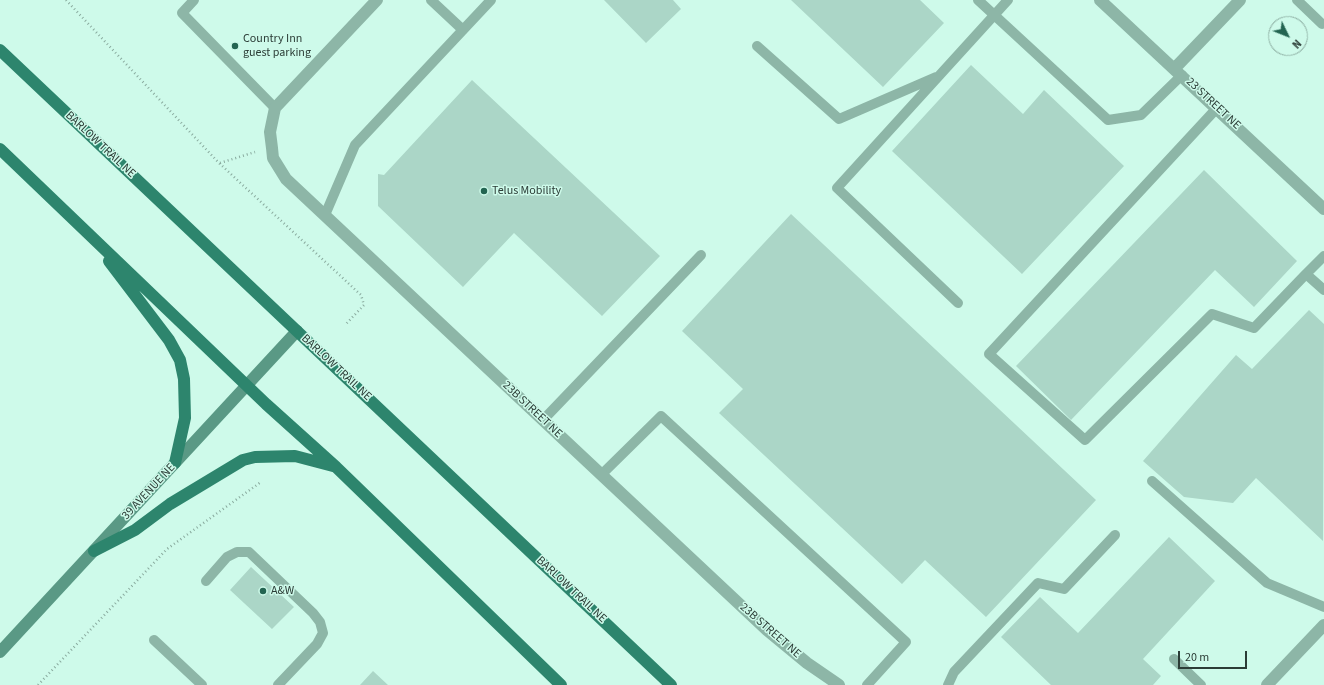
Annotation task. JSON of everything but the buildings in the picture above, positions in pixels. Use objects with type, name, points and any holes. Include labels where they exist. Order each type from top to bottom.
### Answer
[{"type":"main road","name":"BARLOW TRAIL NE","points":[[0,50],[671,685]]},
{"type":"main road","points":[[0,59],[66,112]]},
{"type":"main road","points":[[0,149],[247,386],[336,467],[561,685]]},
{"type":"main road","points":[[86,232],[169,340],[180,360],[184,379],[185,418],[176,463]]},
{"type":"main road","points":[[94,551],[135,530],[170,504],[243,460],[255,457],[295,456],[336,467]]},
{"type":"street","points":[[275,108],[377,0]]},
{"type":"street","name":"23 STREET NE","points":[[1100,0],[1178,71],[1324,209]]},
{"type":"street","points":[[1178,71],[1240,0]]},
{"type":"street","name":"23B STREET NE","points":[[275,108],[270,132],[273,158],[286,179],[767,630],[807,663],[840,685]]},
{"type":"street","name":"39 AVENUE NE","points":[[0,652],[297,331]]},
{"type":"street","points":[[1267,685],[1324,625]]},
{"type":"lane","points":[[194,0],[182,13],[275,108]]},
{"type":"lane","points":[[431,0],[463,30]]},
{"type":"lane","points":[[325,215],[355,145],[491,0]]},
{"type":"lane","points":[[978,0],[1108,120],[1141,115],[1178,71]]},
{"type":"lane","points":[[958,303],[837,188],[1008,0]]},
{"type":"lane","points":[[1297,0],[1322,24]]},
{"type":"lane","points":[[757,46],[839,119],[940,75]]},
{"type":"lane","points":[[1216,108],[989,354],[1085,440],[1212,314],[1254,328],[1324,256]]},
{"type":"lane","points":[[543,420],[701,255]]},
{"type":"lane","points":[[1306,274],[1324,290]]},
{"type":"lane","points":[[601,475],[662,416],[906,642],[867,685]]},
{"type":"lane","points":[[1152,481],[1266,583],[1324,607]]},
{"type":"lane","points":[[948,685],[954,672],[1038,583],[1064,589],[1115,535]]},
{"type":"lane","points":[[206,581],[227,557],[238,552],[249,552],[313,613],[320,622],[322,633],[317,644],[278,685]]},
{"type":"lane","points":[[154,640],[202,685]]},
{"type":"lane","points":[[1174,659],[1200,685]]},
{"type":"path","points":[[66,0],[219,163],[361,295],[364,305],[345,325]]},
{"type":"path","points":[[219,163],[272,148]]},
{"type":"path","points":[[38,685],[167,549],[261,482]]},
{"type":"place","name":"Country Inn guest parking","points":[[235,46]]},
{"type":"place","name":"Telus Mobility","points":[[484,191]]},
{"type":"place","name":"A&W","points":[[263,591]]}]
